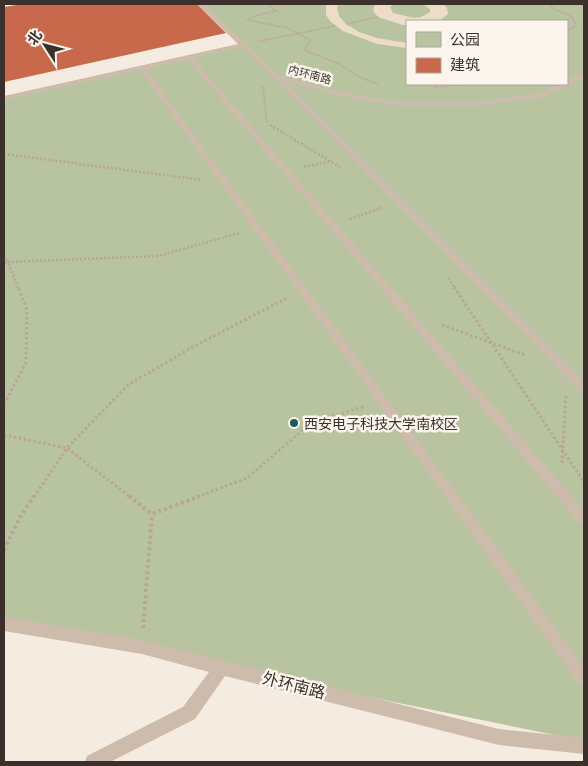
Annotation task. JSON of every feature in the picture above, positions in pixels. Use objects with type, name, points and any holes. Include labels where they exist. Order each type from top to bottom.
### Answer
[{"type":"lane","name":"内环南路","points":[[200,4],[277,77],[355,97],[400,104],[476,104],[542,95],[564,85]]},
{"type":"lane","points":[[4,98],[243,45]]},
{"type":"lane","points":[[189,57],[584,519]]},
{"type":"lane","points":[[141,68],[584,680]]},
{"type":"lane","name":"内环南路","points":[[568,83],[584,75]]},
{"type":"lane","points":[[277,77],[584,388]]},
{"type":"lane","name":"外环南路","points":[[4,624],[142,646],[499,737],[584,746]]},
{"type":"lane","points":[[93,762],[189,713],[222,667]]},
{"type":"path","points":[[268,4],[276,11],[256,15],[248,20],[301,32],[310,40],[304,50],[324,60],[338,64],[359,77],[380,84]]},
{"type":"path","points":[[549,4],[554,9],[572,17],[576,26],[568,30]]},
{"type":"path","points":[[346,24],[378,17]]},
{"type":"path","points":[[243,45],[336,26]]},
{"type":"path","points":[[262,79],[272,153]]},
{"type":"path","points":[[432,87],[451,85]]},
{"type":"path","points":[[259,118],[348,172]]},
{"type":"path","points":[[4,154],[224,183]]},
{"type":"path","points":[[286,170],[356,157]]},
{"type":"path","points":[[333,225],[389,205]]},
{"type":"path","points":[[6,262],[158,256],[257,228]]},
{"type":"path","points":[[4,256],[27,310],[26,363],[4,404]]},
{"type":"path","points":[[447,276],[584,482]]},
{"type":"path","points":[[4,550],[20,518],[67,448],[128,385],[191,348],[302,291]]},
{"type":"path","points":[[407,312],[533,358]]},
{"type":"path","points":[[560,491],[567,370]]},
{"type":"path","points":[[152,514],[247,478],[310,423],[383,401]]},
{"type":"path","points":[[4,435],[67,448],[152,514]]},
{"type":"path","points":[[142,646],[152,514]]},
{"type":"green space","name":"西安电子科技大学南校区","points":[[200,4],[584,4],[584,741],[222,667],[142,647],[4,624],[4,98],[243,45]]},
{"type":"shaded area","points":[[326,4],[338,4],[339,16],[346,24],[359,32],[377,38],[406,43],[406,48],[377,44],[343,31],[330,21],[326,15]]},
{"type":"shaded area","points":[[375,4],[394,4],[390,7],[393,13],[414,18],[421,17],[430,12],[430,9],[423,4],[443,4],[447,8],[448,14],[440,20],[406,20],[406,25],[403,25],[378,17],[373,11]]},
{"type":"building","points":[[23,4],[197,4],[226,33],[4,82],[4,7]]},
{"type":"place","name":"西安电子科技大学南校区","points":[[294,423]]}]
